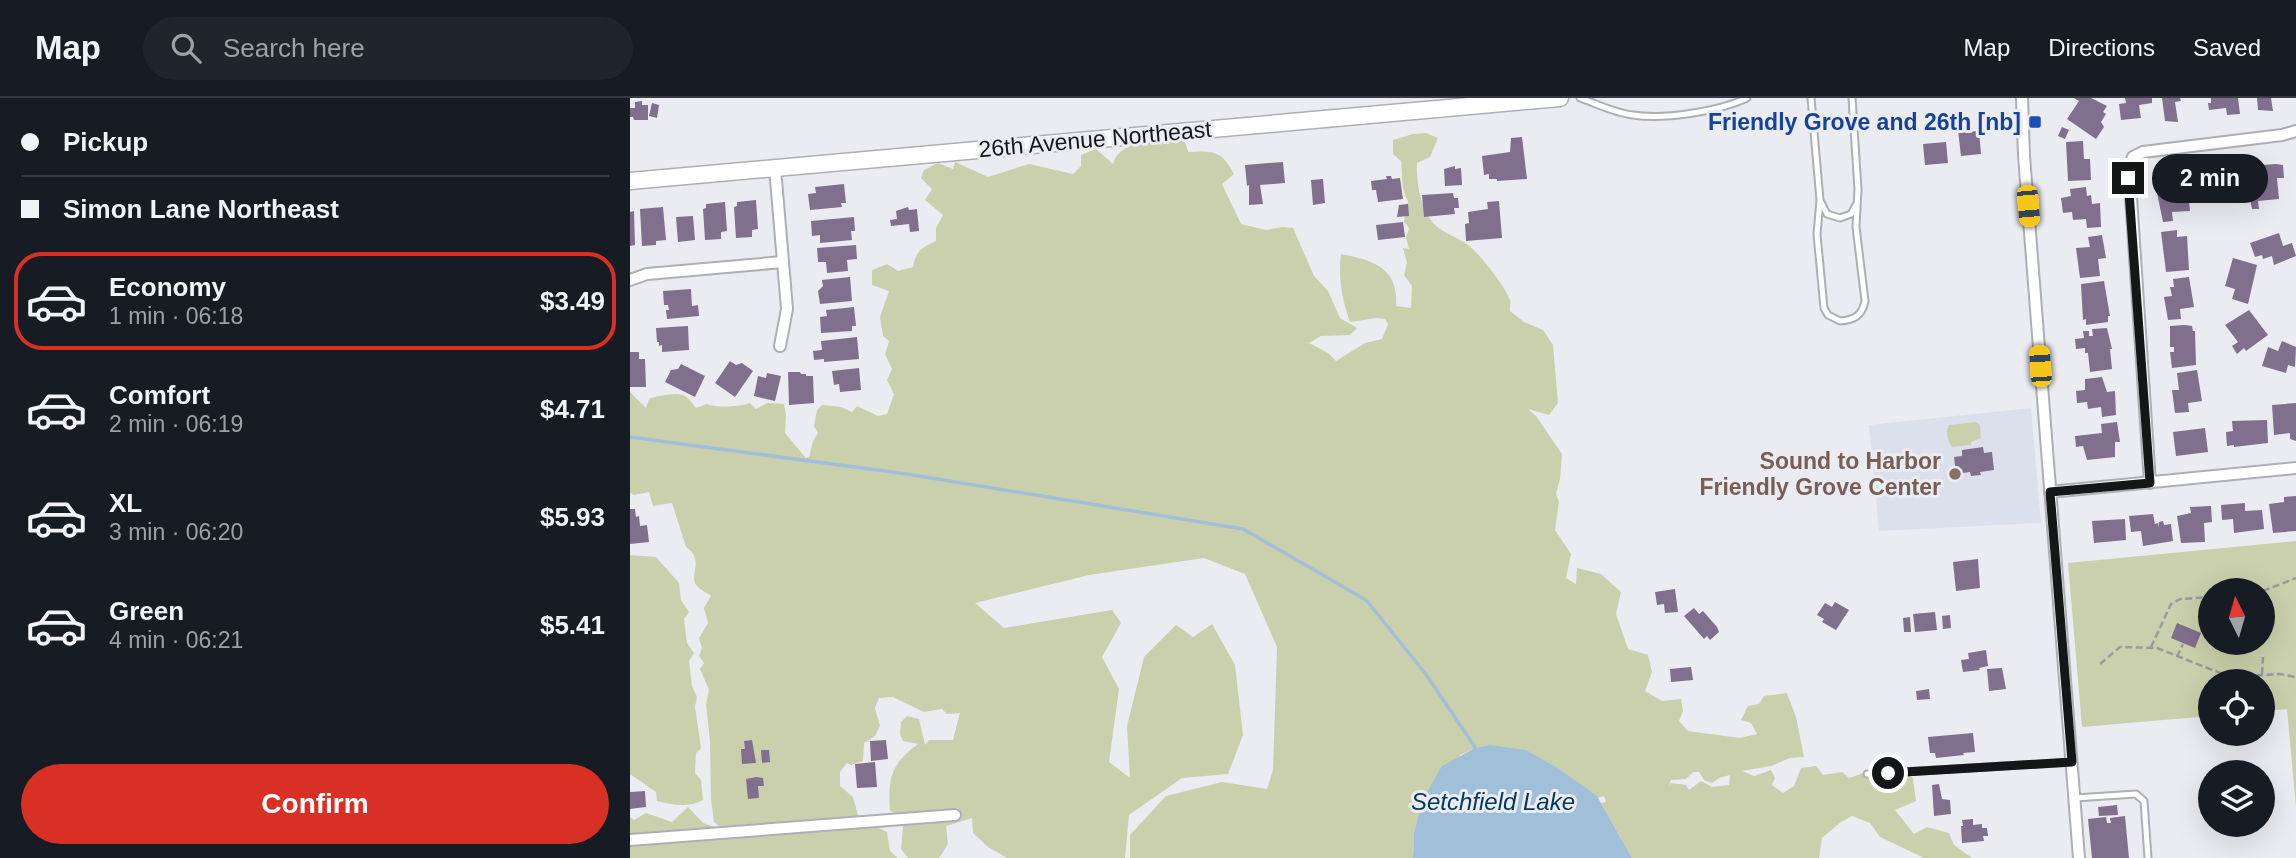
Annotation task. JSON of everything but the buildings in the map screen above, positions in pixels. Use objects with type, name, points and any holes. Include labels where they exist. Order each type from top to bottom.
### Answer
[{"type":"street","name":"26th Avenue Northeast","points":[[630,181],[1560,98]]},
{"type":"street","points":[[2022,98],[2079,858]]},
{"type":"street","points":[[2150,483],[2129,167],[2133,157],[2143,152],[2296,131]]},
{"type":"street","points":[[775,168],[787,309],[780,346]]},
{"type":"street","points":[[630,281],[647,274],[783,262]]},
{"type":"street","points":[[2050,492],[2296,468]]},
{"type":"street","points":[[630,839],[955,816]]},
{"type":"lane","points":[[1580,98],[1632,115],[1647,116],[1713,110],[1729,107],[1747,98]]},
{"type":"lane","points":[[1811,98],[1820,200],[1816,234],[1824,308],[1828,315],[1840,321],[1857,316],[1863,310],[1865,301],[1856,227],[1858,189],[1852,98]]},
{"type":"lane","points":[[1820,200],[1828,214],[1840,218],[1851,214],[1857,202]]},
{"type":"lane","points":[[1867,774],[2072,762]]},
{"type":"lane","points":[[2075,798],[2136,794],[2144,801],[2148,858]]},
{"type":"path","points":[[2275,586],[2296,578]]},
{"type":"path","points":[[2151,648],[2171,604],[2180,598],[2198,597]]},
{"type":"path","points":[[2177,658],[2183,644]]},
{"type":"path","points":[[2100,664],[2120,647],[2151,648],[2208,669]]},
{"type":"path","points":[[2262,669],[2263,657]]},
{"type":"path","points":[[2275,675],[2296,677]]},
{"type":"shaded area","name":"Sound to Harbor Friendly Grove Center","points":[[2031,408],[2041,523],[1879,531],[1869,425]]},
{"type":"green space","points":[[1426,133],[1438,138],[1430,157],[1417,163],[1420,193],[1427,214],[1438,228],[1467,244],[1478,255],[1507,294],[1510,311],[1524,322],[1543,330],[1553,345],[1558,403],[1549,415],[1528,409],[1536,416],[1562,454],[1556,494],[1559,502],[1555,530],[1571,554],[1566,578],[1576,584],[1577,568],[1601,574],[1621,592],[1616,614],[1628,649],[1648,655],[1652,672],[1645,691],[1662,701],[1681,699],[1683,711],[1679,721],[1688,731],[1740,738],[1757,734],[1751,723],[1741,720],[1748,706],[1759,704],[1764,696],[1787,693],[1796,717],[1804,757],[1790,758],[1771,766],[1742,771],[1754,776],[1771,770],[1775,778],[1772,785],[1783,793],[1794,786],[1801,768],[1816,766],[1823,775],[1842,772],[1849,778],[1890,764],[1913,778],[1916,801],[1895,810],[1914,834],[1927,827],[1949,833],[1954,845],[1972,858],[1924,858],[1880,837],[1870,823],[1852,816],[1822,838],[1819,858],[1632,858],[1601,803],[1606,802],[1604,796],[1598,798],[1561,770],[1489,745],[1460,755],[1414,834],[1413,858],[1130,858],[1130,835],[1166,796],[1222,782],[1267,789],[1273,770],[1277,647],[1245,574],[1204,558],[1089,575],[975,603],[1004,628],[1112,610],[1121,623],[1102,657],[1119,689],[1109,762],[1130,778],[1127,726],[1144,657],[1176,625],[1193,637],[1212,624],[1235,665],[1243,735],[1228,774],[1182,778],[1129,815],[1125,858],[1007,858],[988,847],[973,833],[972,818],[946,826],[948,844],[939,858],[908,858],[901,849],[904,817],[890,811],[890,790],[896,766],[918,744],[903,741],[900,734],[901,722],[907,716],[919,719],[925,745],[929,740],[953,740],[960,713],[947,714],[942,709],[924,712],[893,697],[879,698],[875,708],[880,726],[875,736],[864,743],[863,761],[851,765],[847,763],[840,772],[840,786],[853,797],[859,819],[719,826],[714,822],[706,704],[709,690],[700,669],[704,663],[699,656],[702,648],[699,638],[708,623],[704,608],[711,596],[694,581],[695,557],[686,547],[672,503],[653,506],[649,492],[634,495],[630,493],[630,392],[646,408],[649,399],[677,394],[686,397],[696,408],[707,404],[728,406],[750,403],[756,409],[767,403],[784,404],[785,433],[806,458],[809,457],[818,433],[814,426],[817,410],[822,405],[841,407],[852,412],[857,406],[878,416],[887,414],[894,394],[887,380],[892,369],[885,354],[889,341],[883,336],[880,317],[889,291],[872,285],[872,270],[887,264],[898,271],[913,267],[915,257],[920,251],[936,241],[936,228],[943,215],[925,200],[932,189],[921,178],[924,170],[938,163],[953,169],[955,162],[988,177],[1029,164],[1073,174],[1081,166],[1081,155],[1096,149],[1113,164],[1124,149],[1133,145],[1184,138],[1188,152],[1216,154],[1229,166],[1234,174],[1222,184],[1241,224],[1266,230],[1293,228],[1314,276],[1328,291],[1340,318],[1357,328],[1350,335],[1321,336],[1309,343],[1328,353],[1336,361],[1365,343],[1382,339],[1388,324],[1385,319],[1377,318],[1350,322],[1341,288],[1341,254],[1364,259],[1382,268],[1393,283],[1396,306],[1411,308],[1412,286],[1404,275],[1407,263],[1403,248],[1409,249],[1406,238],[1409,228],[1404,222],[1408,201],[1403,186],[1401,161],[1393,154],[1393,140]],"holes":[[[1693,772],[1699,772],[1704,780],[1712,783],[1730,775],[1729,785],[1712,787],[1701,781],[1689,790],[1686,785],[1671,783],[1669,786],[1671,780],[1686,779]]]},
{"type":"green space","points":[[1975,422],[1980,425],[1981,438],[1971,442],[1971,445],[1952,447],[1947,436],[1949,425]]},
{"type":"green space","points":[[2296,541],[2296,807],[2287,709],[2275,710],[2275,669],[2198,669],[2198,717],[2082,727],[2068,563]]},
{"type":"green space","points":[[630,555],[656,557],[679,583],[681,600],[689,612],[684,619],[687,643],[694,653],[689,661],[692,686],[697,697],[695,707],[701,748],[696,753],[695,773],[701,780],[703,800],[692,804],[674,805],[657,801],[656,792],[630,774]]},
{"type":"green space","points":[[688,807],[703,823],[724,830],[876,827],[887,832],[890,851],[898,858],[630,858],[630,817],[634,820],[646,813],[672,822]]},
{"type":"water","name":"Setchfield Lake","points":[[1489,745],[1526,750],[1561,770],[1597,796],[1632,858],[1413,858],[1414,834],[1422,801],[1442,766],[1475,748]]},
{"type":"waterway","points":[[630,437],[907,474],[1243,529],[1366,600],[1425,673],[1477,750]]},
{"type":"place","name":"Friendly Grove and 26th [nb]","points":[[2035,122]]},
{"type":"place","name":"Sound to Harbor Friendly Grove Center","points":[[1955,474]]},
{"type":"route","points":[[1888,773],[2072,762],[2050,492],[2150,483],[2128,178]]}]
